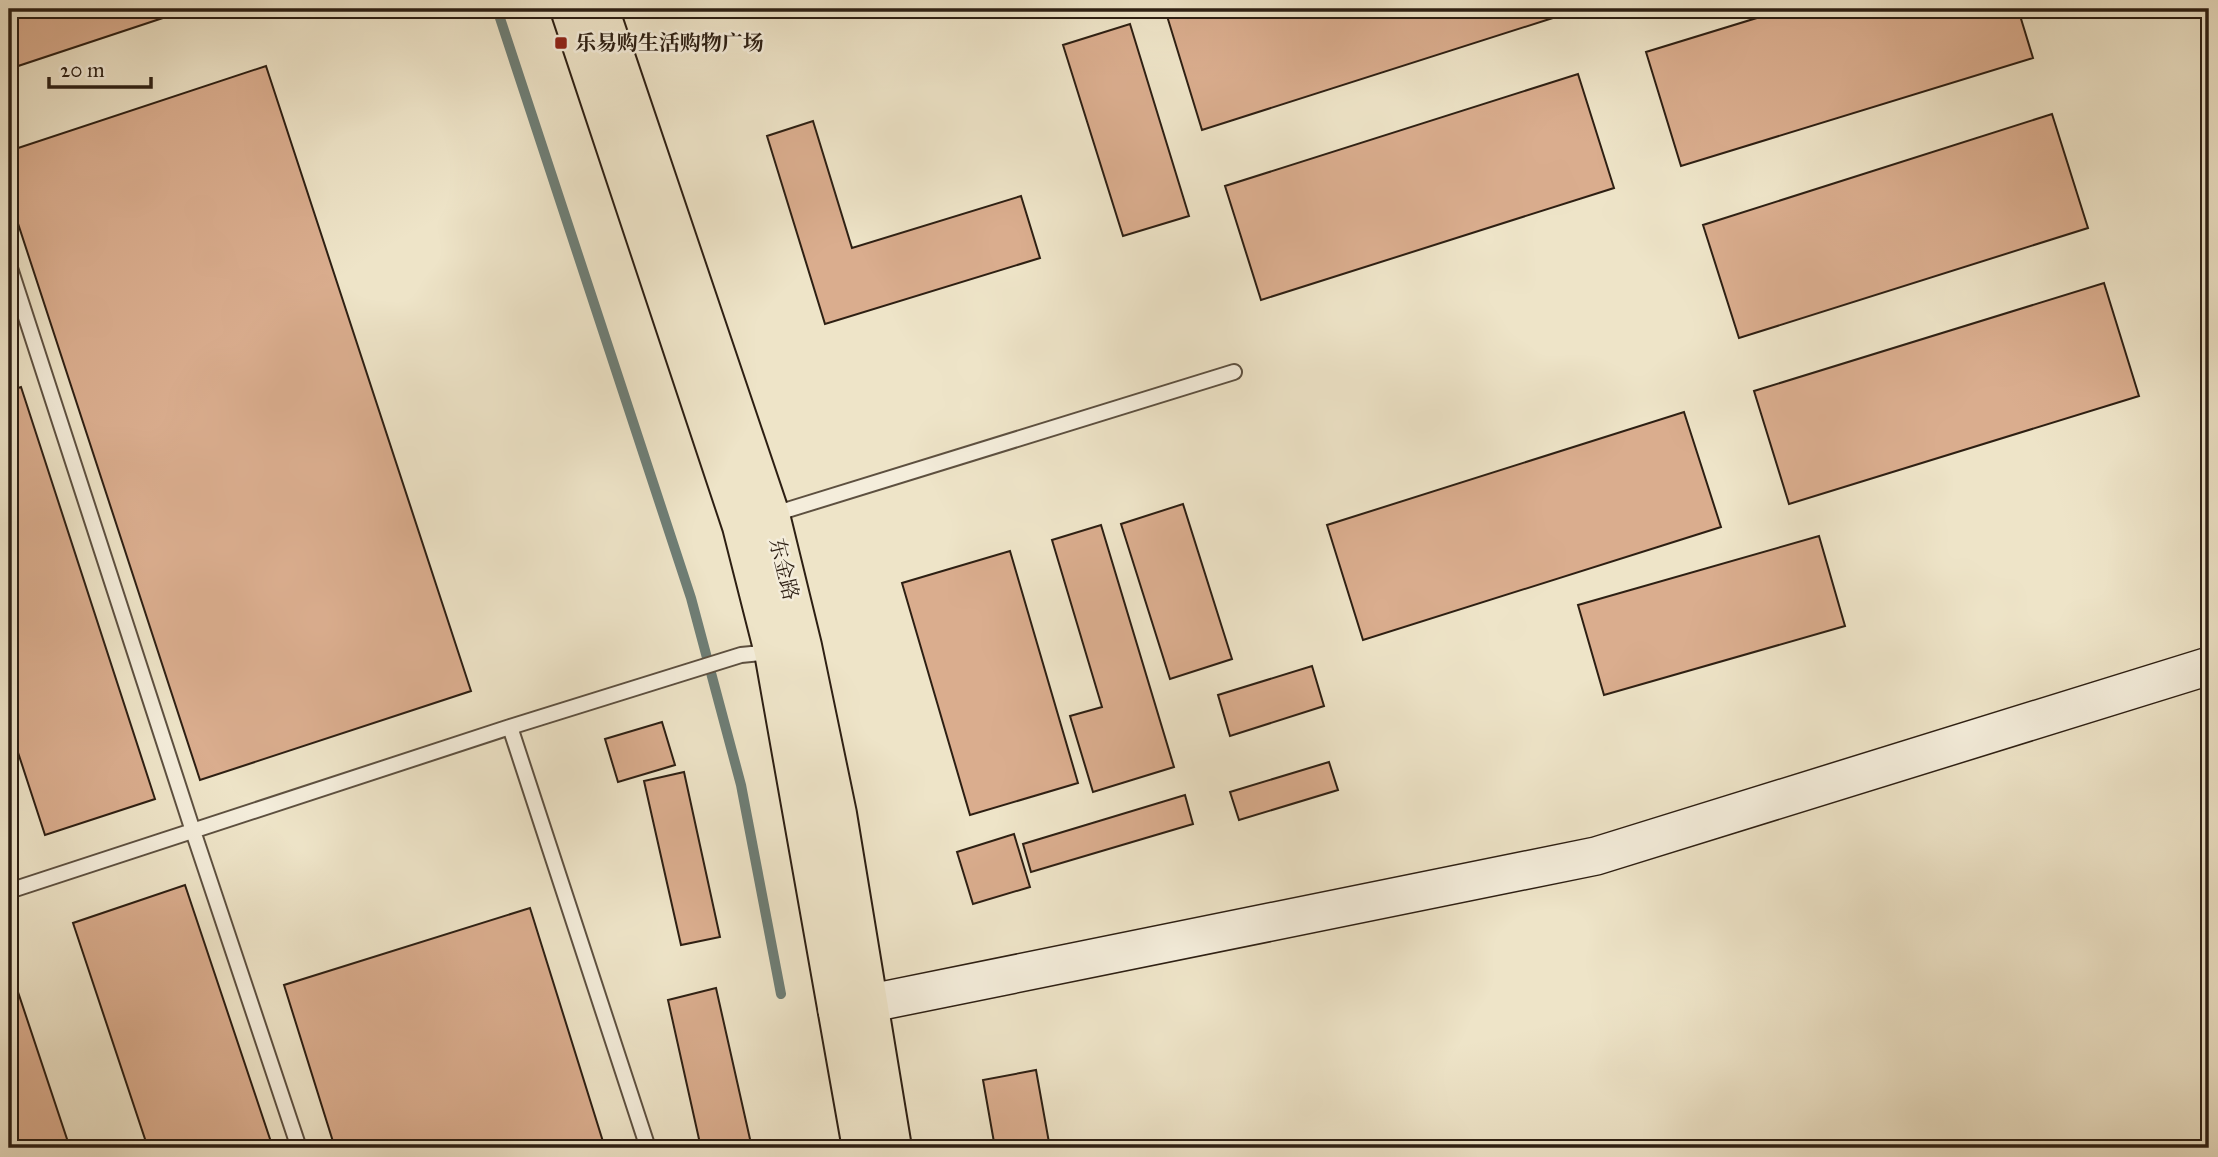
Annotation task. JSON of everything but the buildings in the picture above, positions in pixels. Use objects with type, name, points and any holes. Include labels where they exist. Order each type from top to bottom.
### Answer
[{"type":"main road","name":"东金路","points":[[570,9],[756,521]]},
{"type":"main road","name":"东金路","points":[[599,9],[756,521],[772,651],[837,814],[862,1148]]},
{"type":"main road","points":[[853,1008],[1596,856],[2209,666]]},
{"type":"main road","name":"东金路","points":[[853,1008],[891,1148]]},
{"type":"lane","points":[[9,265],[299,1148]]},
{"type":"lane","points":[[756,521],[1234,372]]},
{"type":"lane","points":[[9,891],[675,675],[772,651]]},
{"type":"lane","points":[[510,727],[648,1148]]},
{"type":"waterway","points":[[497,9],[691,598],[741,785],[781,994]]},
{"type":"place","name":"乐易购生活购物广场","points":[[561,43]]}]
